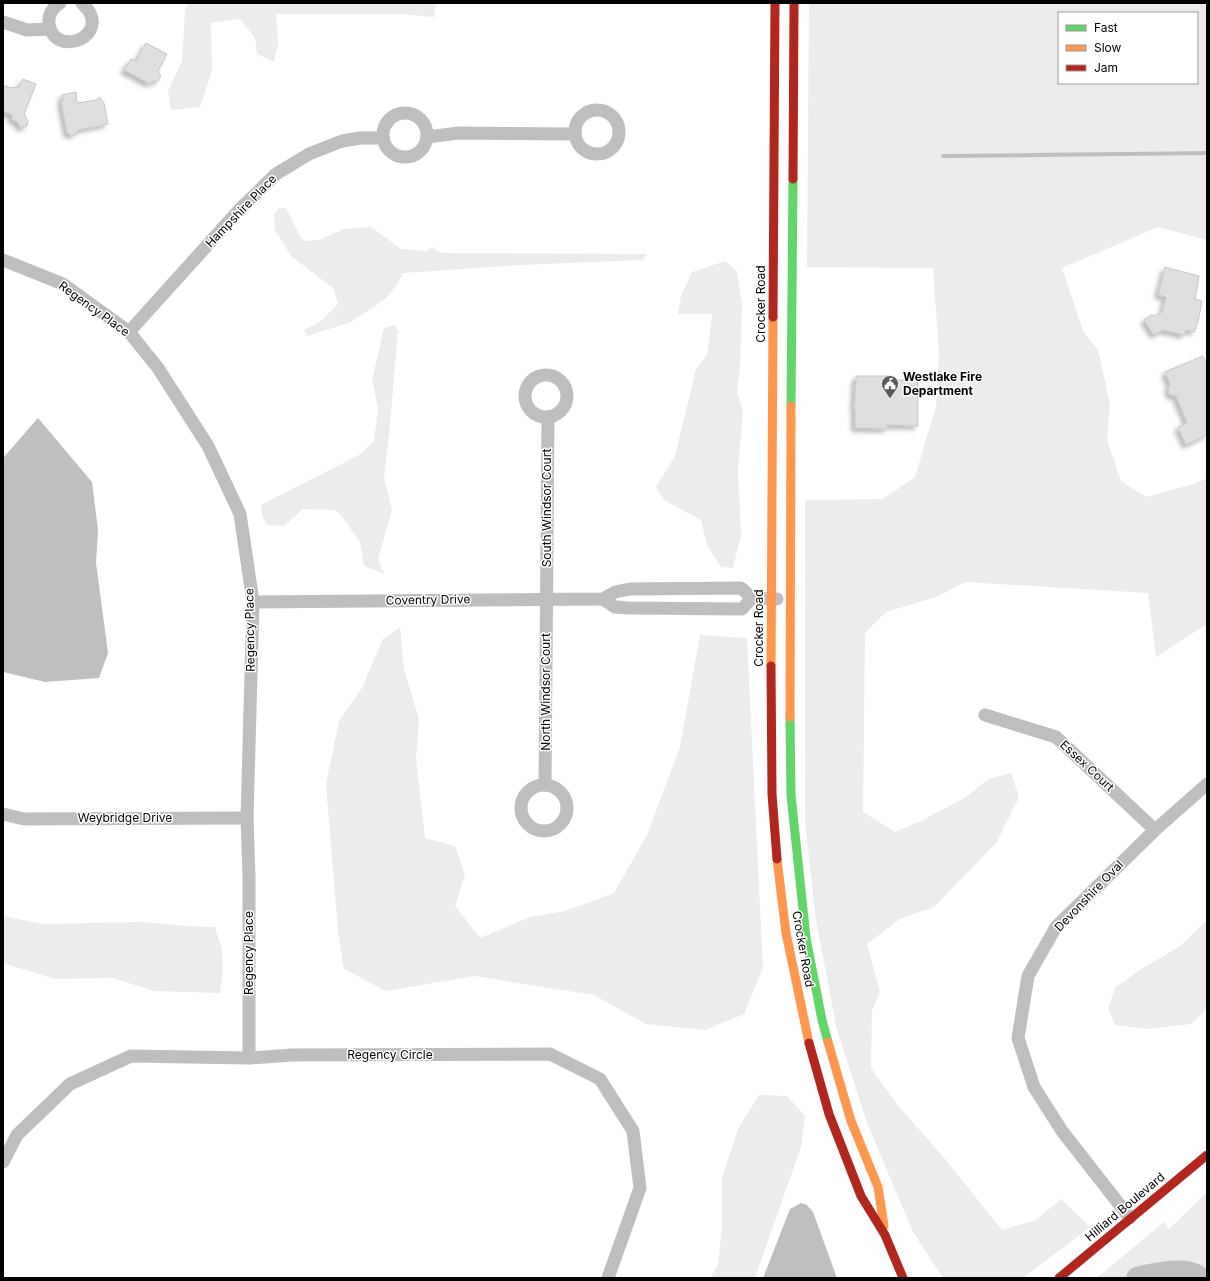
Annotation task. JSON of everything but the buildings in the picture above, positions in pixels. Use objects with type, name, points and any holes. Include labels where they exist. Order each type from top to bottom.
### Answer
[{"type":"main road","name":"Crocker Road","points":[[775,3],[771,598],[772,794],[775,842],[786,933],[806,1031],[829,1114],[861,1196],[885,1235],[903,1278]]},
{"type":"main road","name":"Crocker Road","points":[[794,3],[789,681],[791,795],[806,938],[822,1020],[851,1121],[878,1186],[885,1235]]},
{"type":"main road","name":"Hilliard Boulevard","points":[[1059,1278],[1207,1155]]},
{"type":"street","points":[[60,3],[54,7],[50,13],[50,29],[56,37],[64,41],[71,42],[80,40],[87,34],[91,27],[92,19],[90,12],[82,3]]},
{"type":"street","points":[[3,22],[27,30],[50,29]]},
{"type":"street","points":[[398,114],[405,114],[413,115],[419,118],[427,131],[427,138],[422,150],[410,157],[403,157],[389,151],[383,138],[384,130],[392,118],[398,114]]},
{"type":"street","points":[[427,138],[459,133],[576,134]]},
{"type":"street","name":"Hampshire Place","points":[[129,332],[239,210],[276,174],[309,154],[342,141],[360,138],[383,138]]},
{"type":"street","name":"Regency Place","points":[[3,260],[63,284],[129,332],[158,368],[208,446],[240,514],[253,602],[247,818],[249,877],[249,1058]]},
{"type":"street","name":"South Windsor Court","points":[[547,599],[548,417]]},
{"type":"street","name":"Coventry Drive","points":[[253,602],[603,599],[615,592],[623,590],[741,588],[752,598],[742,609],[629,608],[616,607],[603,599]]},
{"type":"street","points":[[752,598],[790,599]]},
{"type":"street","name":"North Windsor Court","points":[[545,785],[547,599]]},
{"type":"street","name":"Essex Court","points":[[986,716],[1056,737],[1155,830]]},
{"type":"street","name":"Devonshire Oval","points":[[1130,1218],[1062,1131],[1034,1087],[1018,1038],[1028,976],[1056,927],[1155,830],[1207,784]]},
{"type":"street","name":"Weybridge Drive","points":[[3,814],[24,819],[247,818]]},
{"type":"street","name":"Regency Circle","points":[[3,1162],[17,1135],[70,1084],[131,1056],[249,1058],[292,1055],[550,1054],[600,1079],[633,1130],[640,1188],[608,1278]]},
{"type":"shaded area","points":[[189,3],[436,3],[434,17],[400,14],[276,14],[278,43],[274,62],[257,54],[255,38],[240,19],[211,23],[212,70],[200,107],[171,110],[168,91],[182,61],[185,10]]},
{"type":"shaded area","points":[[809,3],[1207,3],[1207,240],[1158,227],[1062,268],[1083,331],[1098,350],[1110,404],[1107,440],[1121,481],[1146,497],[1194,484],[1207,478],[1207,624],[1156,657],[1148,593],[965,582],[936,597],[886,612],[865,633],[863,812],[895,832],[923,820],[966,797],[988,779],[1011,773],[1019,797],[996,843],[934,907],[900,919],[867,944],[880,992],[872,1011],[871,1068],[896,1103],[945,1159],[1002,1230],[1036,1220],[1061,1199],[1090,1227],[1023,1278],[943,1278],[913,1232],[867,1123],[837,1030],[816,921],[805,822],[805,500],[883,499],[915,477],[936,406],[939,353],[933,268],[807,267]]},
{"type":"shaded area","points":[[279,208],[286,208],[304,241],[319,240],[344,229],[371,227],[401,249],[427,251],[432,247],[441,253],[647,254],[643,260],[520,265],[403,273],[396,286],[385,299],[351,322],[307,336],[304,330],[321,321],[338,304],[333,288],[291,256],[275,230],[274,214]]},
{"type":"shaded area","points":[[725,261],[737,271],[742,303],[740,370],[737,391],[743,412],[738,469],[741,535],[733,568],[721,567],[707,545],[701,520],[664,500],[656,487],[675,456],[696,369],[707,355],[712,314],[678,314],[681,296],[692,272]]},
{"type":"shaded area","points":[[394,325],[398,331],[384,477],[392,510],[378,559],[384,574],[364,566],[360,542],[341,515],[335,510],[303,509],[284,526],[267,525],[262,515],[261,505],[359,455],[374,441],[378,408],[372,380],[384,328]]},
{"type":"shaded area","points":[[38,418],[92,482],[98,530],[96,563],[108,653],[99,678],[45,682],[3,672],[3,458]]},
{"type":"shaded area","points":[[400,627],[404,669],[419,719],[416,758],[425,838],[455,846],[465,875],[455,906],[480,938],[530,917],[565,911],[614,893],[647,835],[680,747],[700,635],[747,638],[763,968],[744,1014],[705,1030],[646,1024],[594,995],[474,976],[386,991],[344,969],[338,932],[326,784],[339,721],[362,688],[383,639]]},
{"type":"shaded area","points":[[3,916],[42,924],[142,922],[215,927],[222,949],[223,970],[220,993],[154,991],[113,978],[55,979],[3,963]]},
{"type":"shaded area","points":[[1207,920],[1207,1007],[1204,1012],[1191,1024],[1147,1029],[1115,1025],[1108,1008],[1115,988],[1140,970],[1180,946]]},
{"type":"shaded area","points":[[759,1095],[787,1096],[805,1116],[801,1147],[755,1278],[710,1278],[718,1265],[722,1227],[722,1178],[738,1129]]},
{"type":"shaded area","points":[[1207,1192],[1207,1278],[1097,1278],[1164,1222],[1169,1229]]},
{"type":"shaded area","points":[[801,1203],[807,1205],[813,1212],[837,1278],[763,1278],[790,1209]]},
{"type":"waterway","points":[[943,156],[1207,153]]},
{"type":"waterway","points":[[1138,1278],[1170,1272],[1194,1274],[1200,1278]]},
{"type":"traffic: fast","points":[[791,406],[793,179]]},
{"type":"traffic: fast","points":[[790,717],[791,795],[806,938],[822,1020],[828,1042]]},
{"type":"traffic: slow","points":[[771,666],[773,317]]},
{"type":"traffic: slow","points":[[790,717],[791,406]]},
{"type":"traffic: slow","points":[[777,859],[786,933],[809,1043]]},
{"type":"traffic: slow","points":[[828,1042],[851,1121],[878,1187],[884,1226]]},
{"type":"traffic: jam","points":[[773,317],[775,3]]},
{"type":"traffic: jam","points":[[793,179],[794,3]]},
{"type":"traffic: jam","points":[[771,666],[772,794],[777,859]]},
{"type":"traffic: jam","points":[[809,1043],[829,1114],[861,1196],[885,1235],[903,1278]]},
{"type":"traffic: jam","points":[[1059,1278],[1207,1155]]},
{"type":"place","name":"Westlake Fire Department","points":[[890,399]]}]
